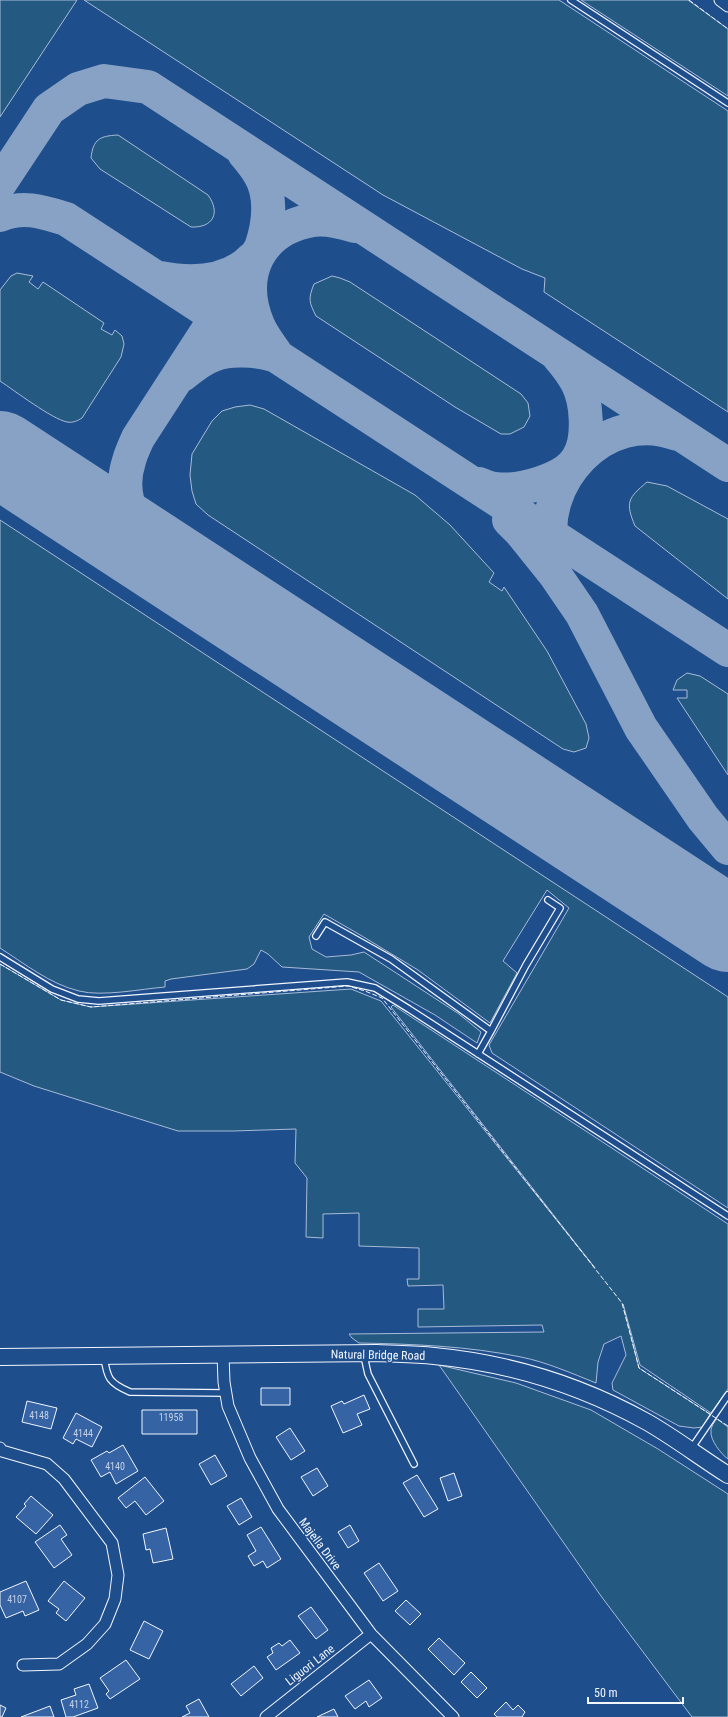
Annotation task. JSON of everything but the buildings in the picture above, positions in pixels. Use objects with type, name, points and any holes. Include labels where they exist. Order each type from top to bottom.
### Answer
[{"type":"main road","name":"Natural Bridge Road","points":[[0,1358],[364,1353],[434,1356],[484,1363],[538,1376],[593,1396],[646,1422],[728,1475]]},
{"type":"street","points":[[720,0],[728,6]]},
{"type":"street","name":"Majella Drive","points":[[223,1355],[228,1406],[250,1458],[278,1508],[371,1634],[452,1717]]},
{"type":"street","points":[[0,1448],[2,1451],[47,1464],[64,1479],[112,1543],[118,1576],[115,1600],[105,1624],[88,1644],[59,1664],[23,1665]]},
{"type":"street","name":"Liguori Lane","points":[[266,1717],[371,1634]]},
{"type":"lane","points":[[572,0],[728,103]]},
{"type":"lane","points":[[478,1054],[526,965],[560,908],[548,900]]},
{"type":"lane","points":[[316,936],[325,922],[391,959],[491,1030]]},
{"type":"lane","points":[[0,957],[52,989],[78,999],[99,1001],[347,982],[375,988],[728,1216]]},
{"type":"lane","points":[[364,1353],[368,1374],[414,1464]]},
{"type":"lane","points":[[104,1356],[107,1375],[117,1387],[130,1392],[226,1393]]},
{"type":"lane","points":[[690,1450],[728,1395]]},
{"type":"shaded area","points":[[0,0],[77,0],[0,117]]},
{"type":"shaded area","points":[[84,0],[559,0],[728,111],[728,412],[544,292],[545,278],[522,269],[383,195]]},
{"type":"shaded area","points":[[581,0],[688,0],[728,29],[728,96]]},
{"type":"shaded area","points":[[118,135],[208,195],[214,208],[213,218],[205,225],[191,227],[100,169],[91,158],[96,143],[98,140],[106,136]]},
{"type":"shaded area","points":[[17,273],[33,276],[29,282],[38,289],[43,282],[104,323],[101,329],[112,335],[115,330],[122,336],[124,344],[121,357],[82,418],[77,421],[67,422],[52,416],[0,381],[0,290],[11,276]]},
{"type":"shaded area","points":[[332,276],[350,282],[521,394],[528,403],[530,416],[524,427],[510,434],[501,434],[455,407],[316,316],[310,300],[314,284]]},
{"type":"shaded area","points":[[250,405],[264,409],[415,495],[450,525],[494,573],[489,582],[502,591],[504,587],[547,651],[586,724],[589,738],[586,748],[574,752],[563,749],[208,515],[196,504],[192,491],[190,475],[192,454],[212,421],[222,411]]},
{"type":"shaded area","points":[[647,482],[667,486],[728,519],[728,599],[635,526],[629,506],[630,501],[636,492]]},
{"type":"shaded area","points":[[0,520],[728,997],[728,1208],[492,1053],[489,1045],[569,908],[547,890],[503,961],[517,973],[490,1023],[418,970],[324,914],[309,937],[312,949],[326,957],[351,955],[364,952],[459,1014],[481,1032],[477,1043],[435,1015],[359,972],[282,967],[268,954],[261,950],[254,964],[247,969],[171,979],[165,981],[165,987],[122,992],[88,993],[68,988],[48,979],[0,948]]},
{"type":"shaded area","points":[[687,673],[700,676],[728,694],[728,775],[677,698],[687,698],[687,690],[673,690],[677,680]]},
{"type":"shaded area","points":[[0,964],[61,1000],[91,1007],[351,989],[381,1001],[595,1268],[391,1007],[393,1005],[728,1224],[728,1389],[711,1413],[640,1365],[623,1304],[639,1368],[710,1414],[703,1427],[694,1428],[679,1426],[613,1390],[612,1383],[626,1355],[621,1336],[604,1344],[598,1362],[596,1383],[540,1362],[501,1353],[440,1346],[359,1343],[349,1334],[544,1332],[542,1325],[418,1327],[418,1309],[444,1309],[443,1285],[408,1286],[407,1279],[419,1279],[419,1248],[359,1246],[359,1213],[323,1214],[323,1238],[306,1237],[307,1178],[295,1163],[296,1129],[178,1131],[34,1086],[0,1072]]},
{"type":"shaded area","points":[[439,1365],[516,1383],[591,1410],[658,1449],[728,1494],[728,1717],[692,1717],[601,1596]]},
{"type":"shaded area","points":[[717,1419],[728,1427],[728,1459],[716,1446],[711,1435],[712,1426]]},
{"type":"taxiway","points":[[0,183],[49,109],[78,89],[104,81],[148,87],[728,465]]},
{"type":"taxiway","points":[[169,564],[149,542],[134,518],[128,505],[126,476],[130,458],[138,438],[261,248],[268,220],[268,201],[259,173],[244,153]]},
{"type":"taxiway","points":[[0,215],[17,210],[25,210],[41,212],[66,219],[728,650]]},
{"type":"taxiway","points":[[276,354],[260,329],[252,307],[250,289],[252,272],[257,257],[266,244],[279,233],[294,225],[313,220],[329,220],[355,226]]},
{"type":"taxiway","points":[[160,278],[185,281],[210,280],[233,273],[253,258]]},
{"type":"taxiway","points":[[182,375],[204,359],[227,351],[243,350],[274,355]]},
{"type":"taxiway","points":[[479,484],[496,489],[517,489],[541,483],[563,473],[572,466],[578,458],[582,450],[586,431],[585,409],[577,382],[559,357]]},
{"type":"taxiway","points":[[553,553],[550,527],[555,501],[565,478],[581,457],[601,441],[625,431],[650,428],[677,434]]},
{"type":"taxiway","points":[[509,520],[521,532],[554,573],[582,614],[641,728],[703,818],[728,848]]},
{"type":"runway","points":[[0,454],[728,929]]},
{"type":"fence","points":[[689,0],[728,29]]},
{"type":"fence","points":[[0,964],[61,1000],[91,1007],[348,986],[382,998],[622,1303],[639,1368],[728,1426]]}]
